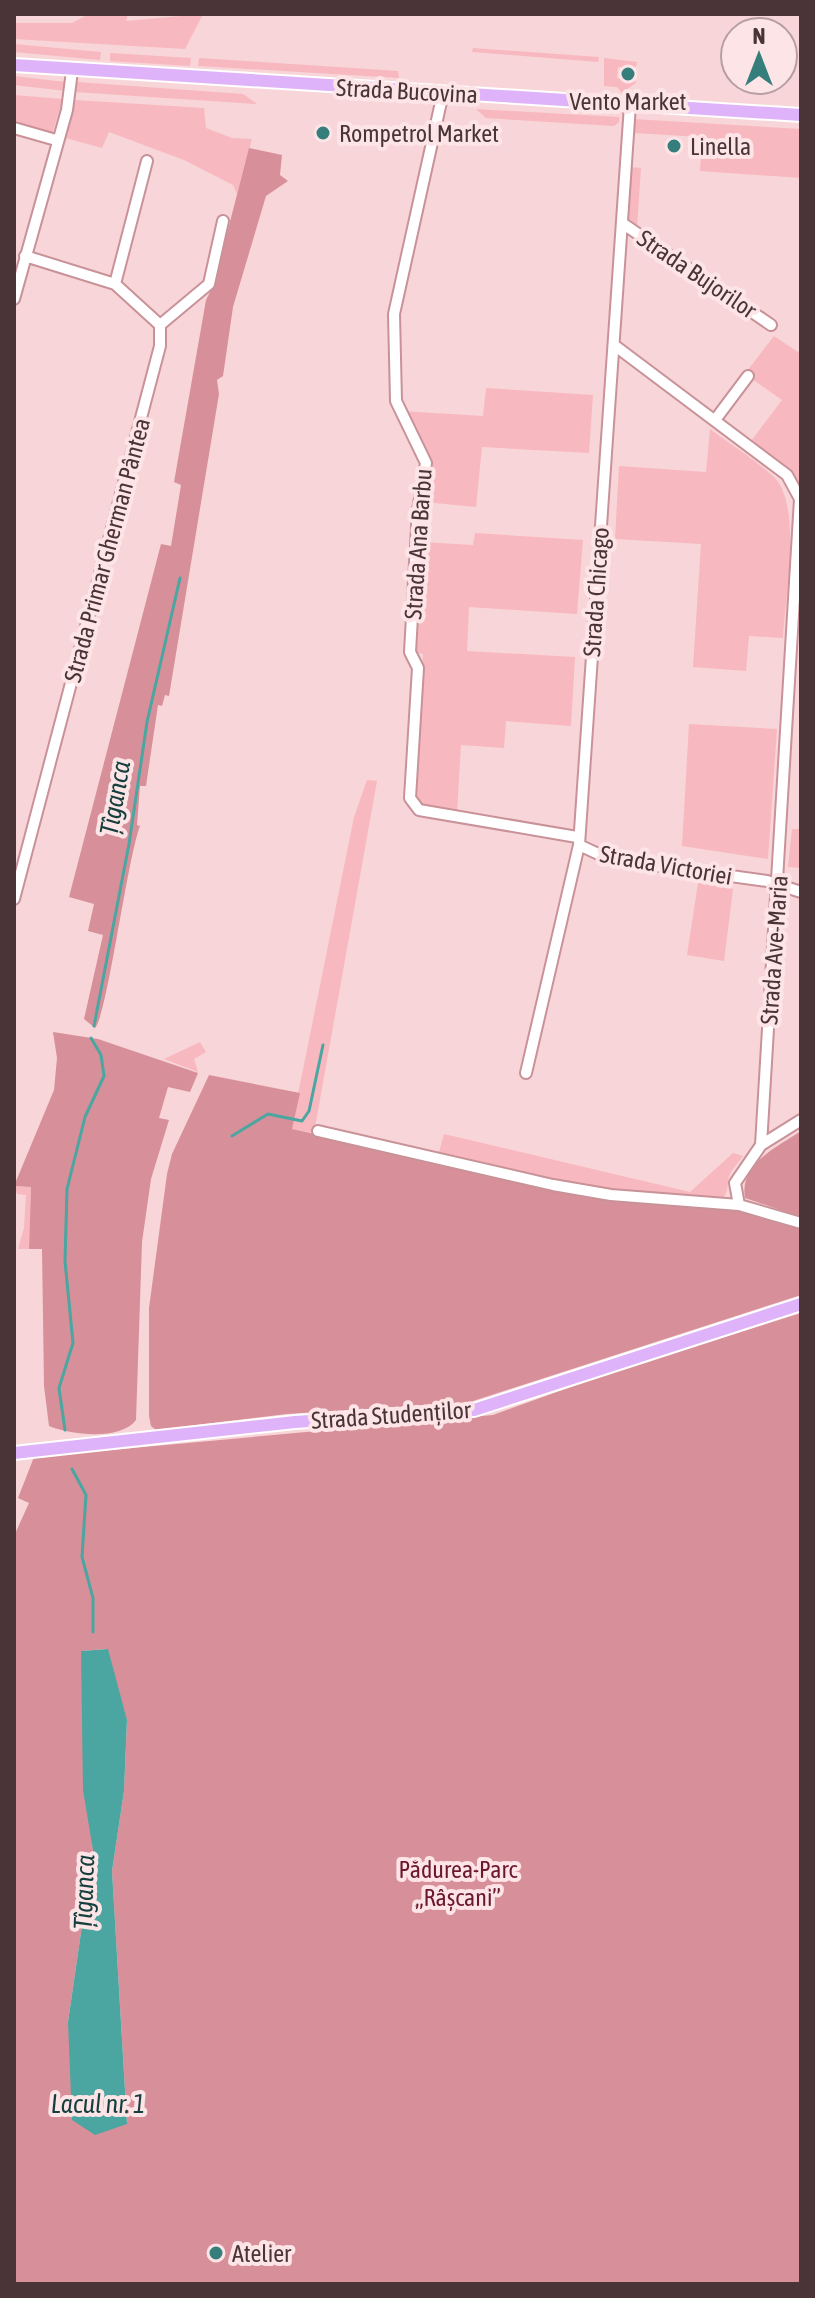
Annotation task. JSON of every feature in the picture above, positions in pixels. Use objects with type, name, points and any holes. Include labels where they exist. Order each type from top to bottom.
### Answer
[{"type":"main road","name":"Strada Bucovina","points":[[14,65],[801,115]]},
{"type":"main road","name":"Strada Studenților","points":[[14,1453],[295,1422],[474,1410],[801,1304]]},
{"type":"street","points":[[14,299],[56,140],[67,110],[72,71]]},
{"type":"street","name":"Strada Ana Barbu","points":[[419,810],[410,798],[418,668],[410,652],[418,510],[426,463],[417,440],[398,412],[393,329],[443,93]]},
{"type":"street","name":"Strada Chicago","points":[[526,1073],[578,841],[630,105]]},
{"type":"street","points":[[14,128],[56,140]]},
{"type":"street","points":[[115,284],[147,161]]},
{"type":"street","points":[[14,250],[115,284],[160,325],[209,284],[223,221]]},
{"type":"street","name":"Strada Bujorilor","points":[[622,223],[771,325]]},
{"type":"street","name":"Strada Primar Gherman Pântea","points":[[14,899],[160,346],[160,325]]},
{"type":"street","name":"Strada Ave-Maria","points":[[614,345],[792,481],[800,499],[800,566],[761,1145]]},
{"type":"street","points":[[612,369],[625,358],[634,359]]},
{"type":"street","points":[[715,420],[748,376]]},
{"type":"street","name":"Strada Victoriei","points":[[419,810],[578,841],[609,859],[778,885],[801,892]]},
{"type":"street","points":[[739,1205],[735,1183],[761,1145],[801,1120]]},
{"type":"street","points":[[318,1131],[611,1195],[739,1205],[801,1223]]},
{"type":"shaded area","points":[[89,14],[128,14],[126,21],[203,14],[185,49],[14,39],[14,23],[72,23]]},
{"type":"shaded area","points":[[14,44],[101,52],[100,60],[14,52]]},
{"type":"shaded area","points":[[473,48],[599,57],[598,62],[472,52]]},
{"type":"shaded area","points":[[110,53],[191,58],[190,66],[110,61]]},
{"type":"shaded area","points":[[199,58],[398,71],[399,78],[198,66]]},
{"type":"shaded area","points":[[604,58],[637,62],[636,67],[618,67],[617,78],[637,82],[622,93],[617,87],[604,86]]},
{"type":"shaded area","points":[[14,76],[65,82],[66,91],[14,85]]},
{"type":"shaded area","points":[[77,82],[243,94],[257,104],[75,92]]},
{"type":"shaded area","points":[[14,95],[63,99],[52,134],[14,124]]},
{"type":"shaded area","points":[[74,100],[204,108],[206,128],[232,138],[252,139],[237,194],[233,185],[184,160],[109,132],[102,148],[62,137]]},
{"type":"shaded area","points":[[476,109],[619,117],[619,122],[614,126],[486,118]]},
{"type":"shaded area","points":[[633,119],[801,129],[801,178],[700,171],[702,137],[633,133]]},
{"type":"shaded area","points":[[630,167],[641,168],[637,228],[627,221]]},
{"type":"shaded area","points":[[774,336],[801,354],[801,488],[795,478],[751,441],[782,400],[752,379],[747,371]]},
{"type":"shaded area","points":[[486,388],[593,395],[589,453],[482,447],[476,507],[425,502],[428,478],[401,411],[483,416]]},
{"type":"shaded area","points":[[710,429],[775,478],[788,510],[790,554],[783,638],[749,636],[746,671],[693,667],[701,544],[615,539],[619,466],[706,472]]},
{"type":"shaded area","points":[[475,533],[583,540],[577,614],[469,607],[467,651],[575,657],[571,726],[506,721],[504,748],[461,745],[457,812],[422,807],[415,802],[423,654],[415,652],[421,542],[473,545]]},
{"type":"shaded area","points":[[689,724],[777,729],[768,859],[682,846]]},
{"type":"shaded area","points":[[367,780],[377,781],[314,1133],[291,1129],[354,817]]},
{"type":"shaded area","points":[[792,829],[801,829],[801,868],[788,867]]},
{"type":"shaded area","points":[[698,883],[733,889],[724,961],[687,955]]},
{"type":"shaded area","points":[[200,1042],[206,1052],[194,1059],[198,1072],[164,1059]]},
{"type":"shaded area","points":[[444,1134],[690,1192],[733,1153],[743,1156],[730,1173],[727,1191],[722,1198],[703,1201],[671,1199],[585,1185],[439,1152]]},
{"type":"shaded area","points":[[15,1186],[31,1187],[29,1249],[18,1249],[24,1228],[26,1195],[17,1194]]},
{"type":"green space","points":[[249,148],[282,155],[280,175],[288,181],[266,196],[233,307],[223,376],[217,380],[219,394],[169,696],[165,695],[162,706],[158,705],[146,786],[140,786],[137,825],[140,826],[105,997],[95,1028],[84,1019],[103,935],[88,931],[94,904],[69,897],[161,544],[171,546],[181,485],[174,482],[206,300],[214,284]]},
{"type":"green space","points":[[53,1032],[98,1039],[198,1073],[190,1092],[168,1087],[159,1118],[169,1120],[151,1179],[142,1242],[136,1420],[129,1427],[107,1434],[82,1434],[49,1426],[44,1386],[42,1249],[29,1249],[31,1187],[14,1186],[54,1090],[57,1058]]},
{"type":"green space","points":[[209,1075],[300,1093],[292,1129],[601,1196],[741,1211],[801,1225],[801,1295],[467,1403],[287,1414],[156,1430],[151,1426],[149,1416],[149,1308],[167,1174],[172,1154]]},
{"type":"green space","points":[[801,1131],[801,1217],[745,1198],[748,1175],[754,1166],[771,1150]]},
{"type":"green space","name":"Pădurea-Parc „Râșcani”","points":[[801,1313],[801,2284],[14,2284],[14,1536],[29,1503],[18,1498],[34,1457],[493,1415],[615,1371]],"holes":[[[107,1649],[127,1721],[124,1791],[112,1871],[127,2123],[68,2022],[93,1850],[81,1651]]]},
{"type":"water","name":"Lacul nr. 1","points":[[108,1649],[127,1720],[124,1791],[112,1871],[127,2124],[95,2135],[72,2120],[68,2022],[93,1850],[83,1790],[81,1651]]},
{"type":"waterway","name":"Țîganca","points":[[94,1026],[129,844],[147,722],[180,578]]},
{"type":"waterway","name":"Țîganca","points":[[65,1430],[59,1388],[73,1343],[65,1261],[67,1189],[85,1117],[104,1076],[101,1055],[91,1038]]},
{"type":"waterway","points":[[232,1136],[268,1114],[302,1121],[309,1111],[323,1045]]},
{"type":"waterway","name":"Țîganca","points":[[72,1469],[86,1495],[82,1557],[93,1598],[93,1632]]},
{"type":"place","name":"Vento Market","points":[[628,74]]},
{"type":"place","name":"Rompetrol Market","points":[[323,133]]},
{"type":"place","name":"Linella","points":[[674,146]]},
{"type":"place","name":"Atelier","points":[[216,2253]]}]
